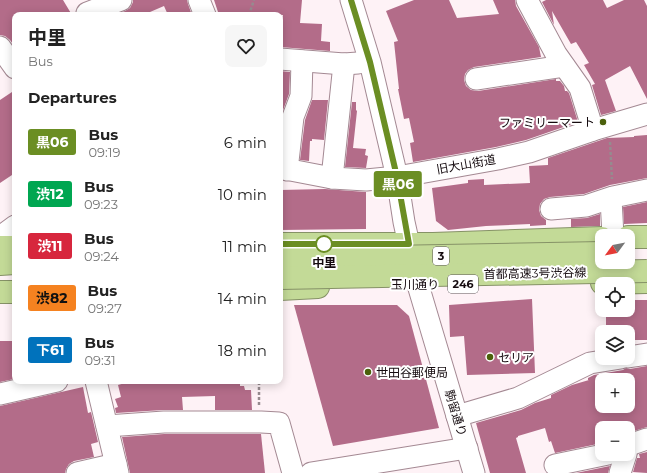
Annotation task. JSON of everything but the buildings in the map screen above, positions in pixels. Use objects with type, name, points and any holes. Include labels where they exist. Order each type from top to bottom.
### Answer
[{"type":"highway","points":[[635,238],[647,237]]},
{"type":"highway","points":[[283,244],[440,244],[595,238]]},
{"type":"highway","points":[[0,247],[12,247]]},
{"type":"highway","points":[[635,252],[647,252]]},
{"type":"highway","name":"首都高速3号渋谷線","points":[[283,258],[595,253]]},
{"type":"highway","points":[[0,264],[12,263]]},
{"type":"highway","name":"首都高速3号渋谷線","points":[[283,278],[647,272]]},
{"type":"highway","name":"玉川通り","points":[[283,289],[330,286],[647,282]]},
{"type":"highway","points":[[0,283],[12,283]]},
{"type":"highway","points":[[0,292],[12,292]]},
{"type":"street","points":[[85,9],[121,0]]},
{"type":"street","points":[[199,0],[204,12]]},
{"type":"street","points":[[528,0],[556,54],[580,88],[601,128]]},
{"type":"street","name":"駒留通り","points":[[357,2],[397,177],[418,285],[474,473]]},
{"type":"street","points":[[0,47],[12,64]]},
{"type":"street","points":[[283,59],[344,64],[370,62]]},
{"type":"street","points":[[284,169],[293,116],[301,96],[302,61]]},
{"type":"street","points":[[332,178],[344,64]]},
{"type":"street","points":[[476,79],[564,66]]},
{"type":"street","name":"旧大山街道","points":[[284,169],[332,178],[366,180],[397,177],[529,152],[647,114]]},
{"type":"street","points":[[551,209],[586,206],[647,190]]},
{"type":"street","points":[[612,198],[613,229]]},
{"type":"street","points":[[0,236],[12,228]]},
{"type":"street","points":[[635,356],[647,354]]},
{"type":"street","points":[[457,416],[518,398],[590,363],[595,362]]},
{"type":"street","points":[[0,394],[44,384]]},
{"type":"street","points":[[77,473],[117,468],[97,384]]},
{"type":"street","points":[[107,426],[164,422],[279,423],[293,473]]},
{"type":"street","points":[[635,443],[647,439]]},
{"type":"street","points":[[311,473],[467,448]]},
{"type":"street","points":[[555,465],[595,457]]},
{"type":"street","points":[[620,473],[624,461]]},
{"type":"path","points":[[250,12],[254,0]]},
{"type":"path","points":[[601,128],[612,198]]},
{"type":"bus line","name":"黒06","points":[[283,244],[409,244],[397,177],[370,62],[351,0]]},
{"type":"place","name":"ファミリーマート","points":[[603,122]]},
{"type":"place","name":"中里","points":[[324,244]]},
{"type":"place","name":"セリア","points":[[490,357]]},
{"type":"place","name":"世田谷郵便局","points":[[368,372]]}]
